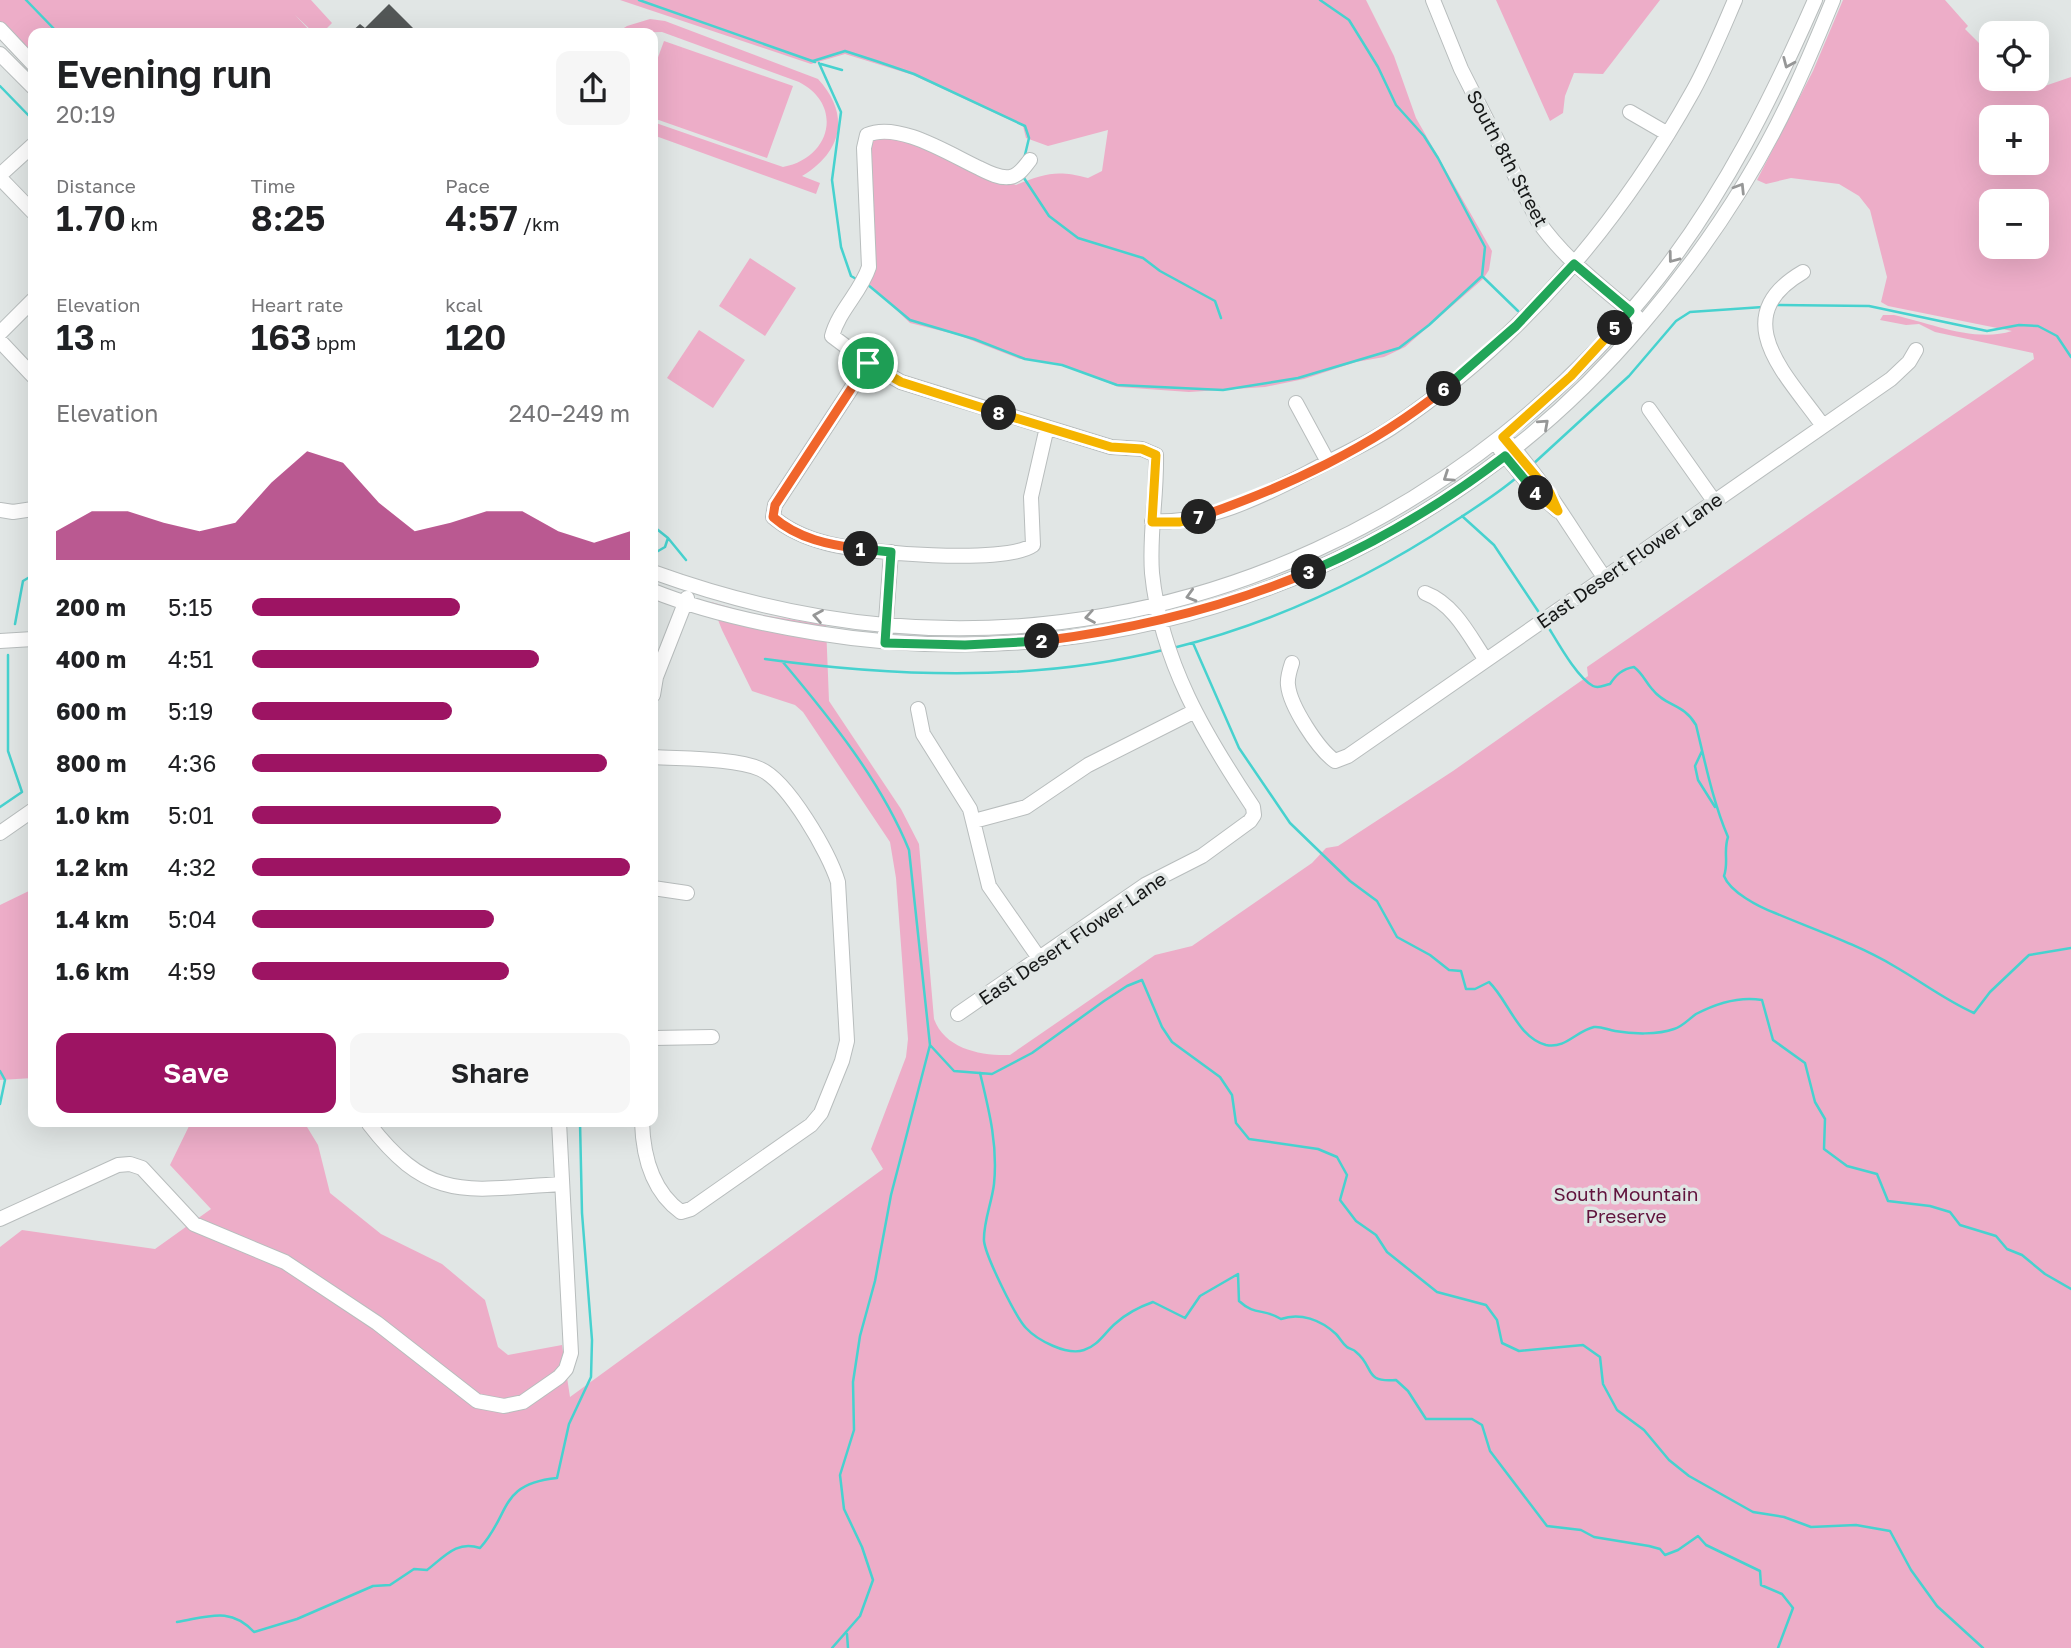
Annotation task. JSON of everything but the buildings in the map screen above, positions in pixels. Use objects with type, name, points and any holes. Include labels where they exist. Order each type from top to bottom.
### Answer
[{"type":"street","name":"South 8th Street","points":[[1433,0],[1461,69],[1538,221],[1574,264],[1644,323]]},
{"type":"street","points":[[1152,522],[1180,522],[1254,498],[1328,462],[1390,428],[1452,383],[1516,326],[1574,264],[1638,182],[1694,89],[1735,0]]},
{"type":"street","points":[[658,574],[689,585],[785,610],[886,625],[1019,625],[1080,619],[1157,604],[1257,575],[1320,549],[1427,491],[1499,440],[1571,376],[1630,311],[1686,240],[1733,168],[1782,77],[1815,0]]},
{"type":"street","points":[[658,593],[685,604],[785,628],[885,643],[1024,643],[1099,633],[1216,607],[1325,565],[1398,528],[1474,480],[1581,390],[1644,323],[1701,249],[1746,179],[1789,102],[1833,0]]},
{"type":"street","points":[[0,29],[28,59]]},
{"type":"street","points":[[0,54],[28,82]]},
{"type":"street","points":[[1630,112],[1668,134]]},
{"type":"street","points":[[974,821],[1026,807],[1088,765],[1194,712],[1160,621],[1152,573],[1156,455],[1142,449],[1111,447],[918,388],[868,363],[832,335],[835,325],[865,280],[869,267],[864,148],[867,135],[877,130],[909,136],[1001,176],[1009,177],[1020,172],[1030,160]]},
{"type":"street","points":[[28,150],[0,177],[28,207]]},
{"type":"street","points":[[1803,272],[1790,280],[1776,295],[1765,314],[1766,341],[1824,426]]},
{"type":"street","points":[[0,333],[28,305]]},
{"type":"street","points":[[0,341],[28,371]]},
{"type":"street","name":"East Desert Flower Lane","points":[[1292,663],[1288,684],[1295,707],[1327,755],[1335,761],[1348,756],[1891,379],[1902,370],[1916,350]]},
{"type":"street","points":[[868,363],[775,505],[773,517],[782,525],[816,540],[891,552],[964,555],[1024,552],[1033,545],[1031,497],[1047,427]]},
{"type":"street","points":[[1296,403],[1328,462]]},
{"type":"street","points":[[1649,409],[1714,501]]},
{"type":"street","points":[[1499,440],[1558,511],[1604,577]]},
{"type":"street","points":[[0,510],[13,513],[28,510]]},
{"type":"street","points":[[1320,549],[1325,565]]},
{"type":"street","points":[[885,643],[891,552]]},
{"type":"street","points":[[658,672],[685,604],[689,585]]},
{"type":"street","points":[[1425,593],[1439,598],[1449,607],[1485,659]]},
{"type":"street","points":[[0,641],[28,639]]},
{"type":"street","points":[[918,709],[923,734],[964,798],[974,821],[989,886],[1039,958]]},
{"type":"street","name":"East Desert Flower Lane","points":[[958,1014],[1145,885],[1202,856],[1251,821],[1254,815],[1253,807],[1194,712]]},
{"type":"street","points":[[642,1127],[645,1158],[658,1185],[671,1205],[681,1212],[691,1209],[811,1125],[821,1113],[847,1041],[838,882],[832,862],[820,842],[774,776],[758,768],[738,764],[658,757]]},
{"type":"street","points":[[0,833],[28,813]]},
{"type":"street","points":[[658,889],[687,893]]},
{"type":"street","points":[[658,1038],[712,1037]]},
{"type":"street","points":[[372,1127],[406,1166],[425,1178],[451,1187],[472,1189],[561,1184]]},
{"type":"street","points":[[0,1219],[118,1166],[130,1164],[142,1168],[194,1224],[285,1262],[377,1323],[477,1401],[504,1406],[523,1402],[541,1391],[559,1377],[569,1359],[559,1127]]},
{"type":"green space","points":[[0,0],[311,0],[332,23],[327,28],[309,28],[295,15],[307,28],[28,28],[28,52],[0,23]]},
{"type":"green space","points":[[620,0],[1366,0],[1394,56],[1416,118],[1492,251],[1489,270],[1483,279],[1405,347],[1384,357],[1265,387],[1189,392],[1119,387],[1056,363],[1020,359],[958,335],[910,323],[865,280],[864,148],[877,130],[1016,185],[1052,174],[1088,178],[1102,171],[1108,130],[1048,146],[1026,138],[1023,126],[913,75],[845,54],[811,64]]},
{"type":"green space","points":[[1496,0],[1660,0],[1603,74],[1574,73],[1565,96],[1563,113],[1550,121]]},
{"type":"green space","name":"South Mountain Preserve","points":[[1843,0],[1945,0],[1968,26],[1965,29],[1979,43],[1979,91],[2049,91],[2049,85],[2071,77],[2071,1648],[0,1648],[0,1247],[22,1230],[155,1249],[211,1209],[170,1165],[189,1127],[307,1127],[318,1145],[330,1193],[381,1234],[442,1264],[485,1300],[498,1347],[508,1355],[562,1345],[570,1397],[883,1169],[871,1149],[906,1057],[908,1039],[896,878],[890,842],[803,712],[795,705],[752,691],[711,602],[750,613],[826,625],[829,701],[901,809],[919,844],[934,1019],[946,1037],[965,1049],[1010,1055],[1155,955],[1192,946],[1312,863],[1326,848],[1338,846],[1453,771],[1588,676],[1587,667],[2034,359],[2033,353],[1935,332],[1919,324],[1906,325],[1880,320],[1883,315],[1894,315],[1937,327],[1983,335],[2012,331],[1888,306],[1881,302],[1887,277],[1870,210],[1859,196],[1839,184],[1791,178],[1766,184],[1757,180],[1813,71]]},
{"type":"green space","points":[[650,19],[665,21],[818,79],[835,106],[838,119],[837,132],[826,156],[802,176],[820,183],[816,194],[658,137],[658,124],[783,167],[799,162],[812,153],[826,130],[822,104],[813,92],[799,82],[658,32],[658,28],[624,28]]},
{"type":"green space","points":[[664,41],[793,86],[767,158],[658,120],[658,57]]},
{"type":"green space","points":[[750,258],[796,288],[765,336],[719,306]]},
{"type":"green space","points":[[699,330],[745,360],[713,408],[667,378]]},
{"type":"green space","points":[[28,891],[28,1078],[0,1080],[0,905]]},
{"type":"waterway","points":[[26,0],[53,28]]},
{"type":"waterway","points":[[639,0],[815,62]]},
{"type":"waterway","points":[[1320,0],[1349,20],[1378,67],[1396,105],[1424,136],[1438,158],[1485,247],[1482,276]]},
{"type":"waterway","points":[[813,61],[845,51],[914,74],[1025,126],[1029,138],[1024,159]]},
{"type":"waterway","points":[[819,63],[841,112],[832,180],[841,247],[851,276],[858,280]]},
{"type":"waterway","points":[[821,64],[842,70]]},
{"type":"waterway","points":[[0,86],[28,115]]},
{"type":"waterway","points":[[1022,175],[1049,216],[1078,238],[1143,258],[1160,271],[1215,301],[1221,318]]},
{"type":"waterway","points":[[867,284],[910,320],[974,339],[1025,359],[1062,365],[1117,385],[1223,390],[1298,378],[1399,348],[1429,325],[1482,276],[1518,311]]},
{"type":"waterway","points":[[1777,305],[1869,306],[1987,331],[2019,325],[2038,326],[2057,336],[2071,357]]},
{"type":"waterway","points":[[1532,465],[1629,376],[1676,321],[1690,312],[1763,307]]},
{"type":"waterway","points":[[1173,648],[1247,626],[1354,580],[1422,542],[1486,501],[1516,478]]},
{"type":"waterway","points":[[1462,516],[1494,545],[1542,617]]},
{"type":"waterway","points":[[658,530],[686,560]]},
{"type":"waterway","points":[[658,551],[665,547],[668,538]]},
{"type":"waterway","points":[[15,624],[23,581],[28,578]]},
{"type":"waterway","points":[[1547,625],[1574,667],[1593,686],[1610,684],[1620,673],[1634,667],[1657,695],[1691,718],[1696,725],[1714,796],[1728,837],[1724,876],[1732,888],[1746,898],[1880,958],[1974,1013],[1990,992],[2029,955],[2071,948]]},
{"type":"waterway","points":[[1193,643],[1239,748],[1290,823],[1350,881],[1377,901],[1397,937],[1430,955],[1449,970],[1461,971],[1466,989],[1475,989],[1489,982],[1521,1027],[1536,1041],[1553,1046],[1594,1027],[1629,1033],[1660,1032],[1677,1028],[1696,1014],[1720,1004],[1745,999],[1762,1000],[1773,1040],[1805,1063],[1815,1102],[1825,1119],[1824,1149],[1847,1166],[1877,1174],[1888,1201],[1930,1206],[1950,1212],[1960,1225],[1996,1236],[2007,1249],[2022,1255],[2045,1274],[2071,1289]]},
{"type":"waterway","points":[[765,659],[864,670],[1015,672],[1115,660],[1163,650]]},
{"type":"waterway","points":[[0,807],[22,792],[8,751],[8,655]]},
{"type":"waterway","points":[[782,661],[853,751],[884,799],[909,850],[930,1045],[891,1195],[875,1281],[860,1336],[853,1382],[854,1430],[840,1475],[844,1509],[862,1547],[873,1580],[860,1616],[832,1648]]},
{"type":"waterway","points":[[1702,751],[1695,766],[1698,780],[1715,807]]},
{"type":"waterway","points":[[930,1045],[954,1071],[992,1074],[1032,1053],[1104,1001],[1142,980],[1162,1027],[1172,1042],[1220,1077],[1232,1095],[1236,1123],[1249,1139],[1318,1149],[1337,1157],[1347,1175],[1340,1200],[1356,1221],[1376,1235],[1387,1252],[1437,1292],[1486,1305],[1497,1320],[1502,1343],[1519,1351],[1583,1345],[1600,1357],[1603,1384],[1617,1410],[1644,1430],[1669,1460],[1689,1476],[1753,1512],[1784,1517],[1811,1527],[1856,1525],[1890,1531],[1911,1570],[1937,1606],[1983,1648]]},
{"type":"waterway","points":[[0,1071],[5,1080],[0,1104]]},
{"type":"waterway","points":[[980,1073],[995,1155],[994,1184],[984,1241],[995,1272],[1015,1312],[1026,1328],[1037,1337],[1061,1349],[1084,1350],[1097,1342],[1124,1316],[1153,1302],[1185,1318],[1200,1296],[1238,1274],[1239,1301],[1245,1306],[1281,1319],[1296,1316],[1324,1325],[1362,1358],[1374,1376],[1378,1379],[1396,1380],[1408,1391],[1426,1419],[1472,1419],[1482,1425],[1490,1451],[1547,1526],[1581,1530],[1594,1537],[1649,1546],[1660,1549],[1665,1555],[1678,1550],[1698,1536],[1706,1545],[1760,1571],[1761,1585],[1782,1594],[1793,1608],[1778,1648]]},
{"type":"waterway","points":[[177,1622],[209,1616],[227,1616],[245,1624],[254,1632],[297,1619],[373,1586],[390,1585],[414,1569],[427,1570],[458,1548],[480,1548],[515,1494],[538,1481],[557,1478],[569,1424],[591,1377],[592,1340],[582,1213],[580,1127]]},
{"type":"waterway","points":[[847,1634],[848,1648]]},
{"type":"route","points":[[1574,264],[1630,311],[1571,376],[1503,437],[1539,477],[1558,511],[1542,499],[1505,456],[1474,480],[1398,528],[1344,556],[1266,590],[1216,607],[1133,627],[1024,643],[885,643],[891,552],[828,544],[804,537],[773,517],[775,505],[868,363],[901,382],[918,388],[1111,447],[1142,449],[1156,455],[1152,522],[1180,522],[1277,489],[1390,428],[1469,369],[1516,326],[1574,264]]}]
